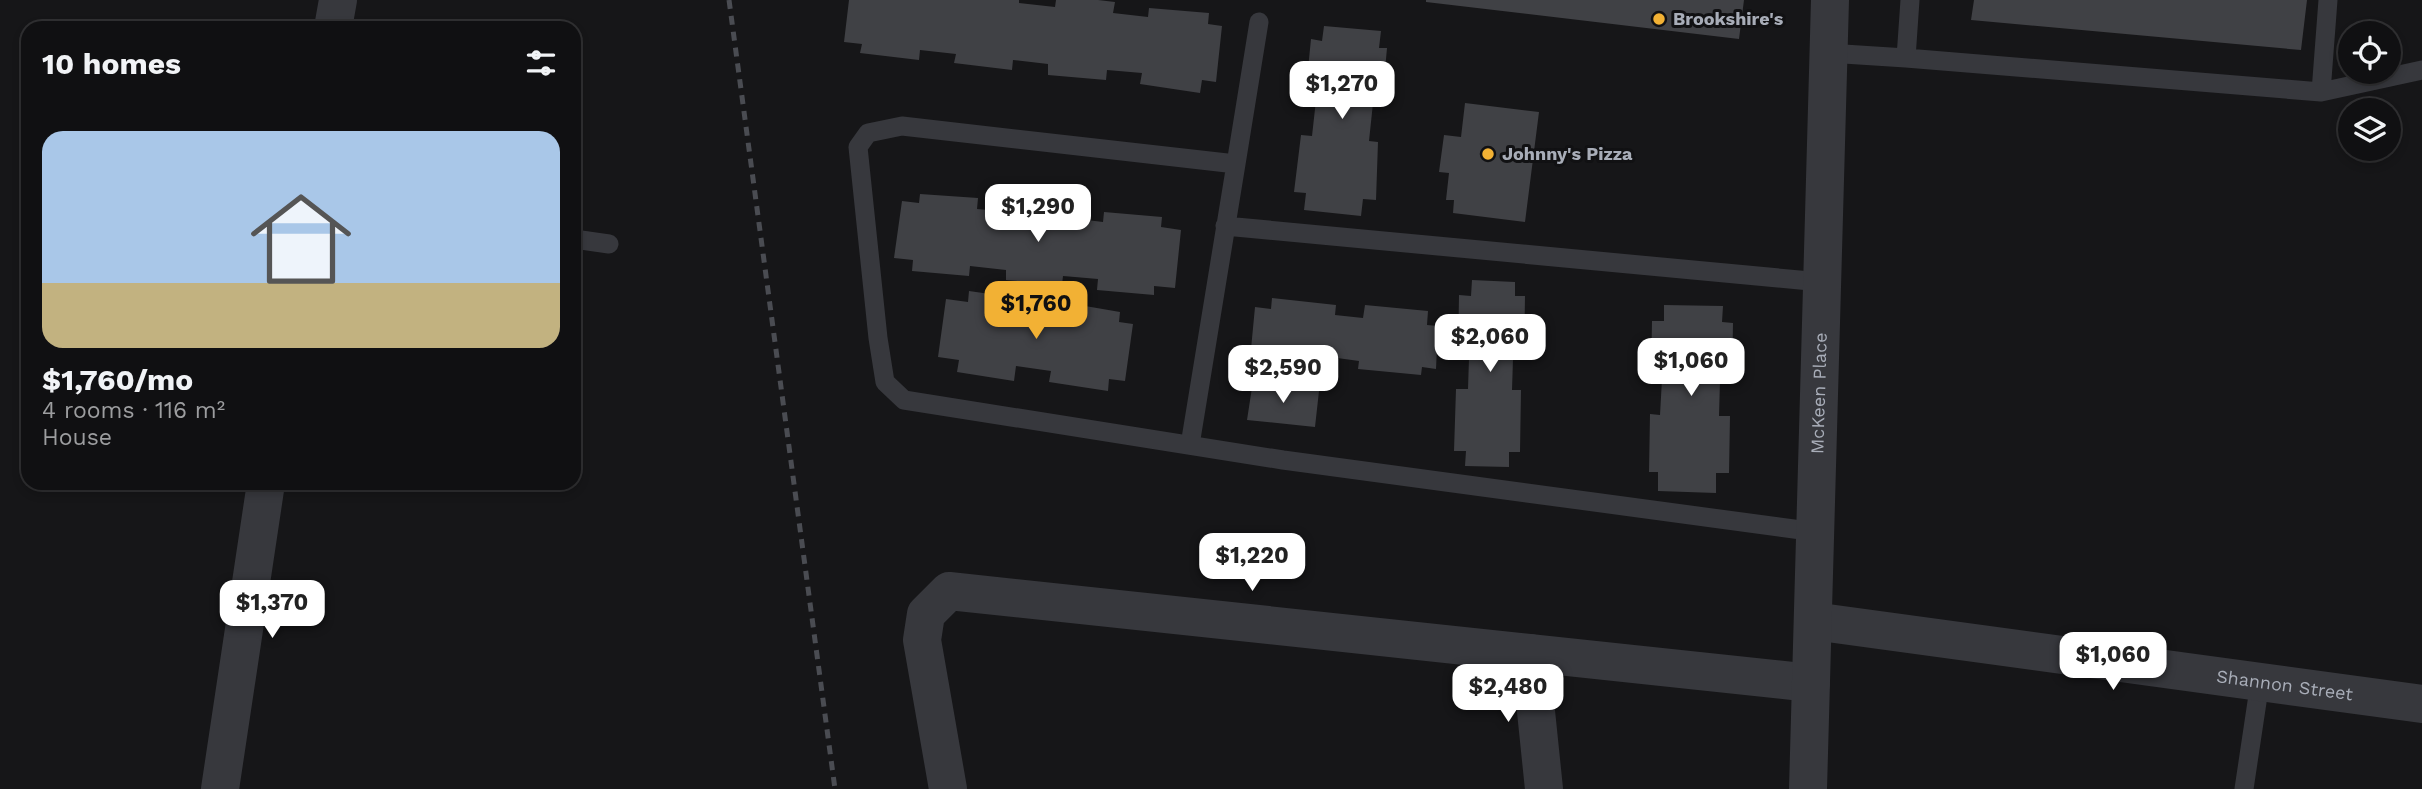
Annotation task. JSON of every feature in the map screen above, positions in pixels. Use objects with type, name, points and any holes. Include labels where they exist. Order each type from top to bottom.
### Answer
[{"type":"street","points":[[335,21],[338,0]]},
{"type":"street","name":"McKeen Place","points":[[1808,789],[1830,0]]},
{"type":"street","points":[[220,789],[265,490]]},
{"type":"street","points":[[948,789],[922,640],[926,614],[949,591],[1811,683]]},
{"type":"street","name":"Shannon Street","points":[[1813,621],[2422,704]]},
{"type":"street","points":[[1530,653],[1544,789]]},
{"type":"lane","points":[[1906,58],[1910,0]]},
{"type":"lane","points":[[2321,92],[2328,0]]},
{"type":"lane","points":[[1190,445],[1259,22]]},
{"type":"lane","points":[[1828,53],[2321,92],[2422,70]]},
{"type":"lane","points":[[1236,164],[902,126],[868,133],[858,147],[885,382],[904,400],[1190,445],[1816,532]]},
{"type":"lane","points":[[1225,226],[1821,282]]},
{"type":"lane","points":[[581,240],[609,244]]},
{"type":"lane","points":[[2244,789],[2260,682]]},
{"type":"building","points":[[849,0],[1019,0],[1019,3],[1055,7],[1056,0],[1098,0],[1115,2],[1113,13],[1148,17],[1149,8],[1209,13],[1208,24],[1222,26],[1216,82],[1202,80],[1200,93],[1140,84],[1142,73],[1107,70],[1106,80],[1048,75],[1048,64],[1013,60],[1012,70],[954,63],[956,54],[920,50],[919,60],[860,53],[862,44],[844,42]]},
{"type":"building","name":"Brookshire's","points":[[1426,0],[1744,0],[1739,39]]},
{"type":"building","points":[[1974,0],[2307,0],[2301,50],[1971,20]]},
{"type":"building","points":[[1324,26],[1381,31],[1379,48],[1387,48],[1382,103],[1373,103],[1369,141],[1378,142],[1376,200],[1363,199],[1361,216],[1304,210],[1306,193],[1294,192],[1301,135],[1312,136],[1316,100],[1305,99],[1311,39],[1322,41]]},
{"type":"building","name":"Johnny's Pizza","points":[[1465,103],[1539,112],[1525,222],[1453,213],[1454,200],[1446,200],[1449,173],[1439,172],[1444,135],[1461,137]]},
{"type":"building","points":[[920,194],[978,198],[977,209],[1012,212],[1014,202],[1071,207],[1070,218],[1103,222],[1104,212],[1162,217],[1161,227],[1181,230],[1175,288],[1154,286],[1154,295],[1097,290],[1098,279],[1063,276],[1062,285],[1006,280],[1006,270],[970,266],[969,276],[912,271],[913,260],[894,258],[902,201],[919,203]]},
{"type":"building","points":[[1472,280],[1515,282],[1515,296],[1525,296],[1524,358],[1513,359],[1512,390],[1521,390],[1520,452],[1509,452],[1509,467],[1465,466],[1466,451],[1454,451],[1456,389],[1468,389],[1469,358],[1458,357],[1459,295],[1471,296]]},
{"type":"building","points":[[969,291],[1026,299],[1024,310],[1060,314],[1062,302],[1120,312],[1119,322],[1133,324],[1125,381],[1109,379],[1108,391],[1049,382],[1051,371],[1016,366],[1014,381],[957,372],[959,360],[938,357],[946,299],[968,302]]},
{"type":"building","points":[[1272,298],[1336,305],[1335,315],[1363,318],[1365,305],[1428,311],[1427,325],[1438,326],[1436,369],[1422,367],[1421,375],[1358,369],[1359,361],[1330,357],[1329,368],[1266,362],[1267,351],[1251,349],[1255,307],[1271,309]]},
{"type":"building","points":[[1664,305],[1723,306],[1722,322],[1733,323],[1732,380],[1720,380],[1719,416],[1730,416],[1729,473],[1716,473],[1716,493],[1658,491],[1658,472],[1649,472],[1650,414],[1660,415],[1662,379],[1651,379],[1652,321],[1664,321]]},
{"type":"building","points":[[1253,381],[1319,391],[1315,427],[1247,420]]},
{"type":"railway","points":[[729,0],[835,789]]},
{"type":"place","name":"Brookshire's","points":[[1659,19]]},
{"type":"place","name":"Johnny's Pizza","points":[[1488,154]]}]
